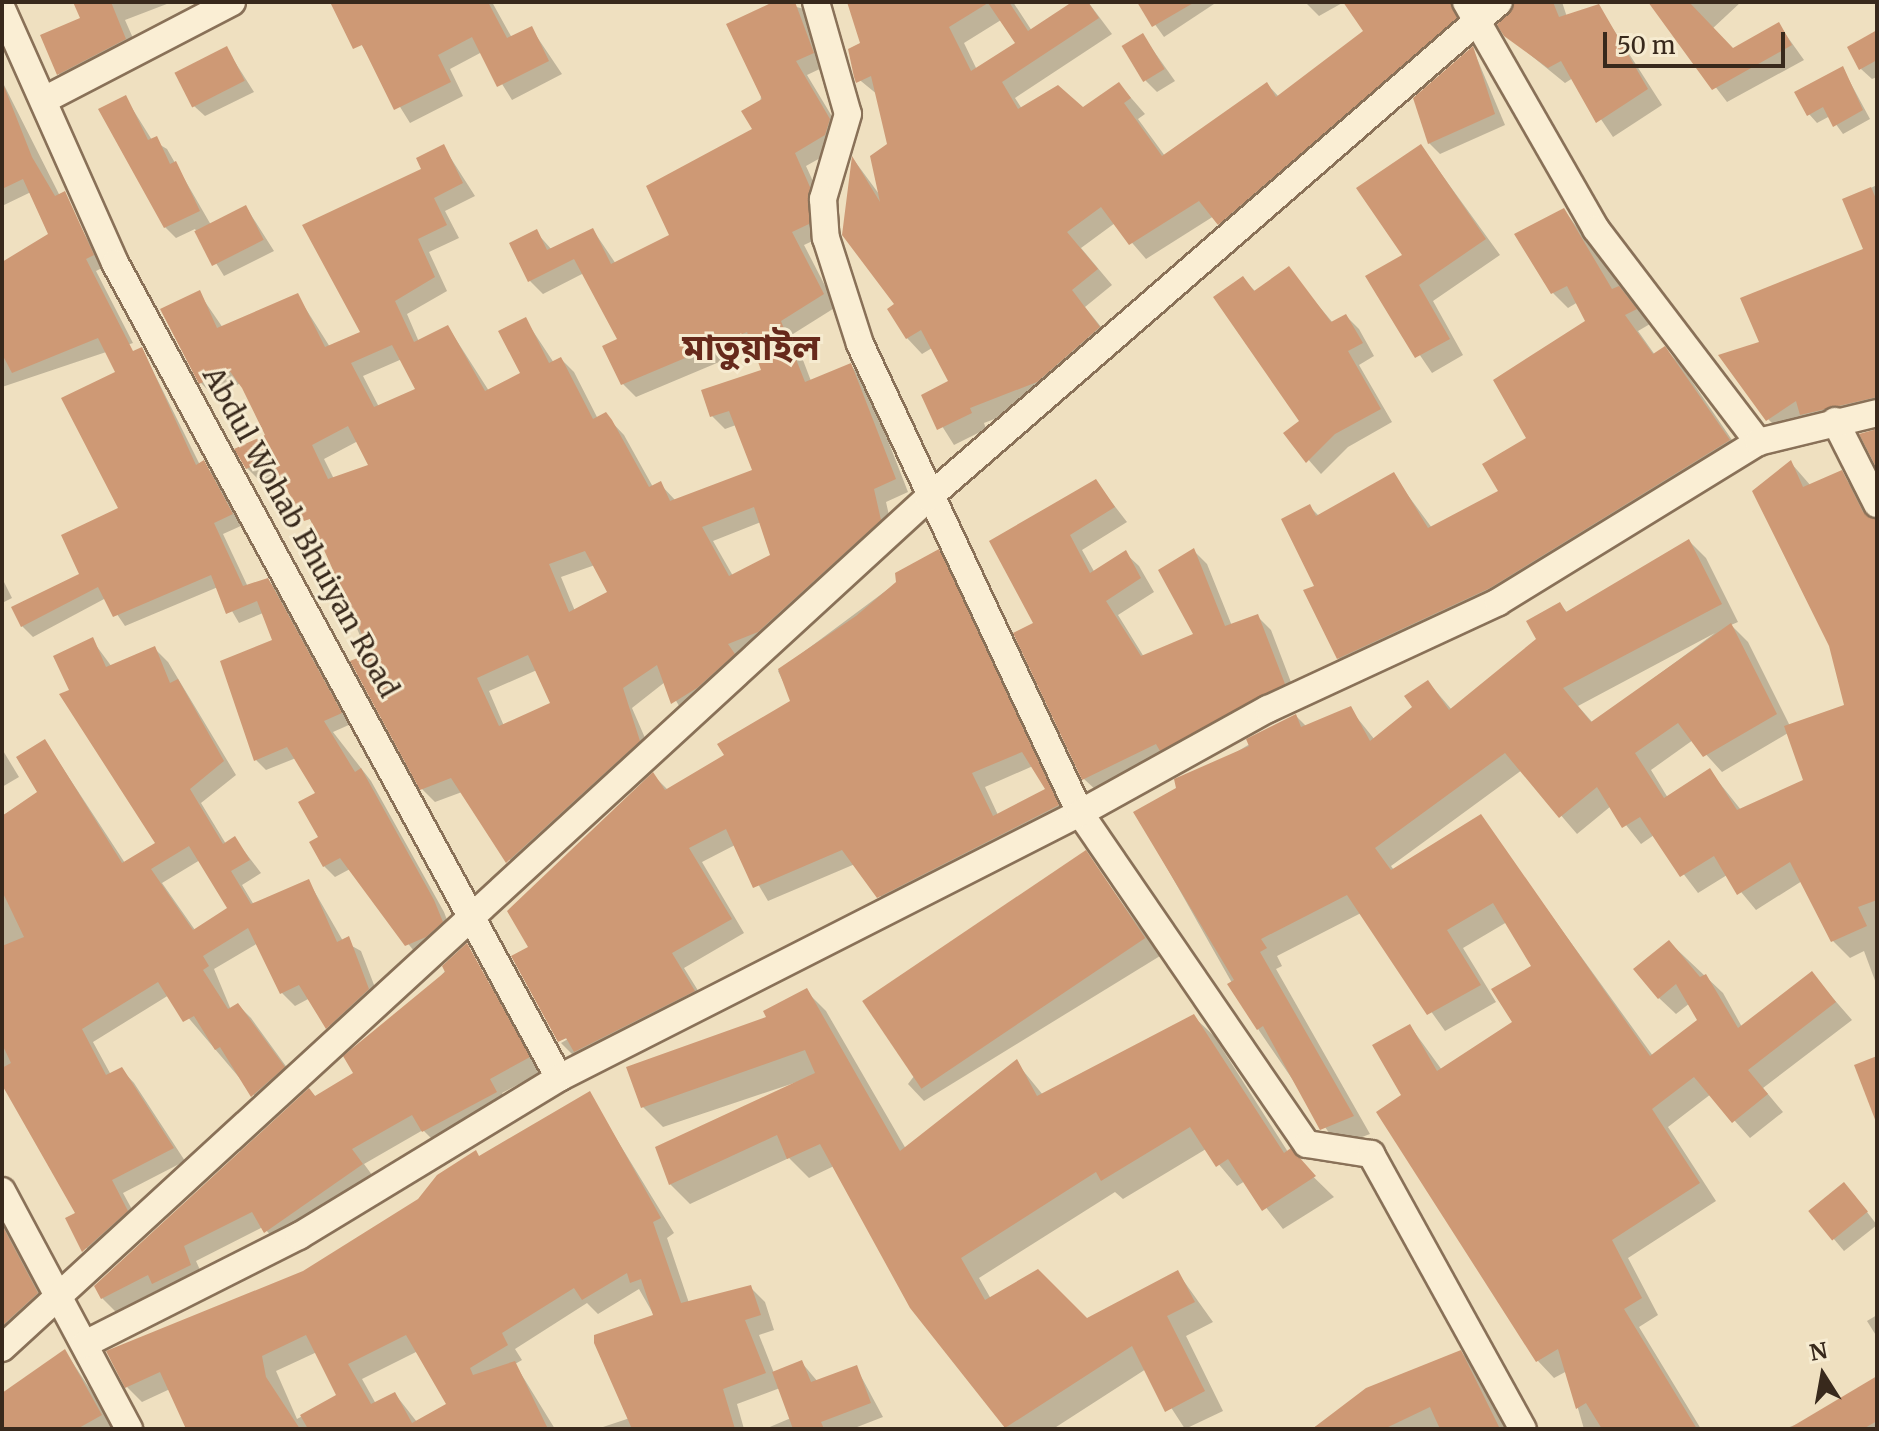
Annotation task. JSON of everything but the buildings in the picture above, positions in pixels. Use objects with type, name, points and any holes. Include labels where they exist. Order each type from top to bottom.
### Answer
[{"type":"street","points":[[44,100],[232,2]]},
{"type":"street","points":[[816,2],[848,114],[823,199],[826,238],[860,344],[928,498],[1080,813],[1307,1144],[1371,1154],[1523,1429]]},
{"type":"street","points":[[2,1348],[57,1305],[474,913],[928,498],[1472,12],[1499,2]]},
{"type":"street","name":"Abdul Wohab Bhuiyan Road","points":[[2,9],[115,263],[474,913],[559,1078]]},
{"type":"street","points":[[1472,12],[1596,229],[1758,442]]},
{"type":"street","points":[[85,1344],[299,1236],[559,1078],[1080,813],[1268,709],[1498,602],[1758,442],[1877,413]]},
{"type":"street","points":[[1835,421],[1877,504]]},
{"type":"street","points":[[2,1191],[57,1305],[85,1344],[129,1429]]},
{"type":"district","name":"মাতুয়াইল","points":[[751,348]]}]
